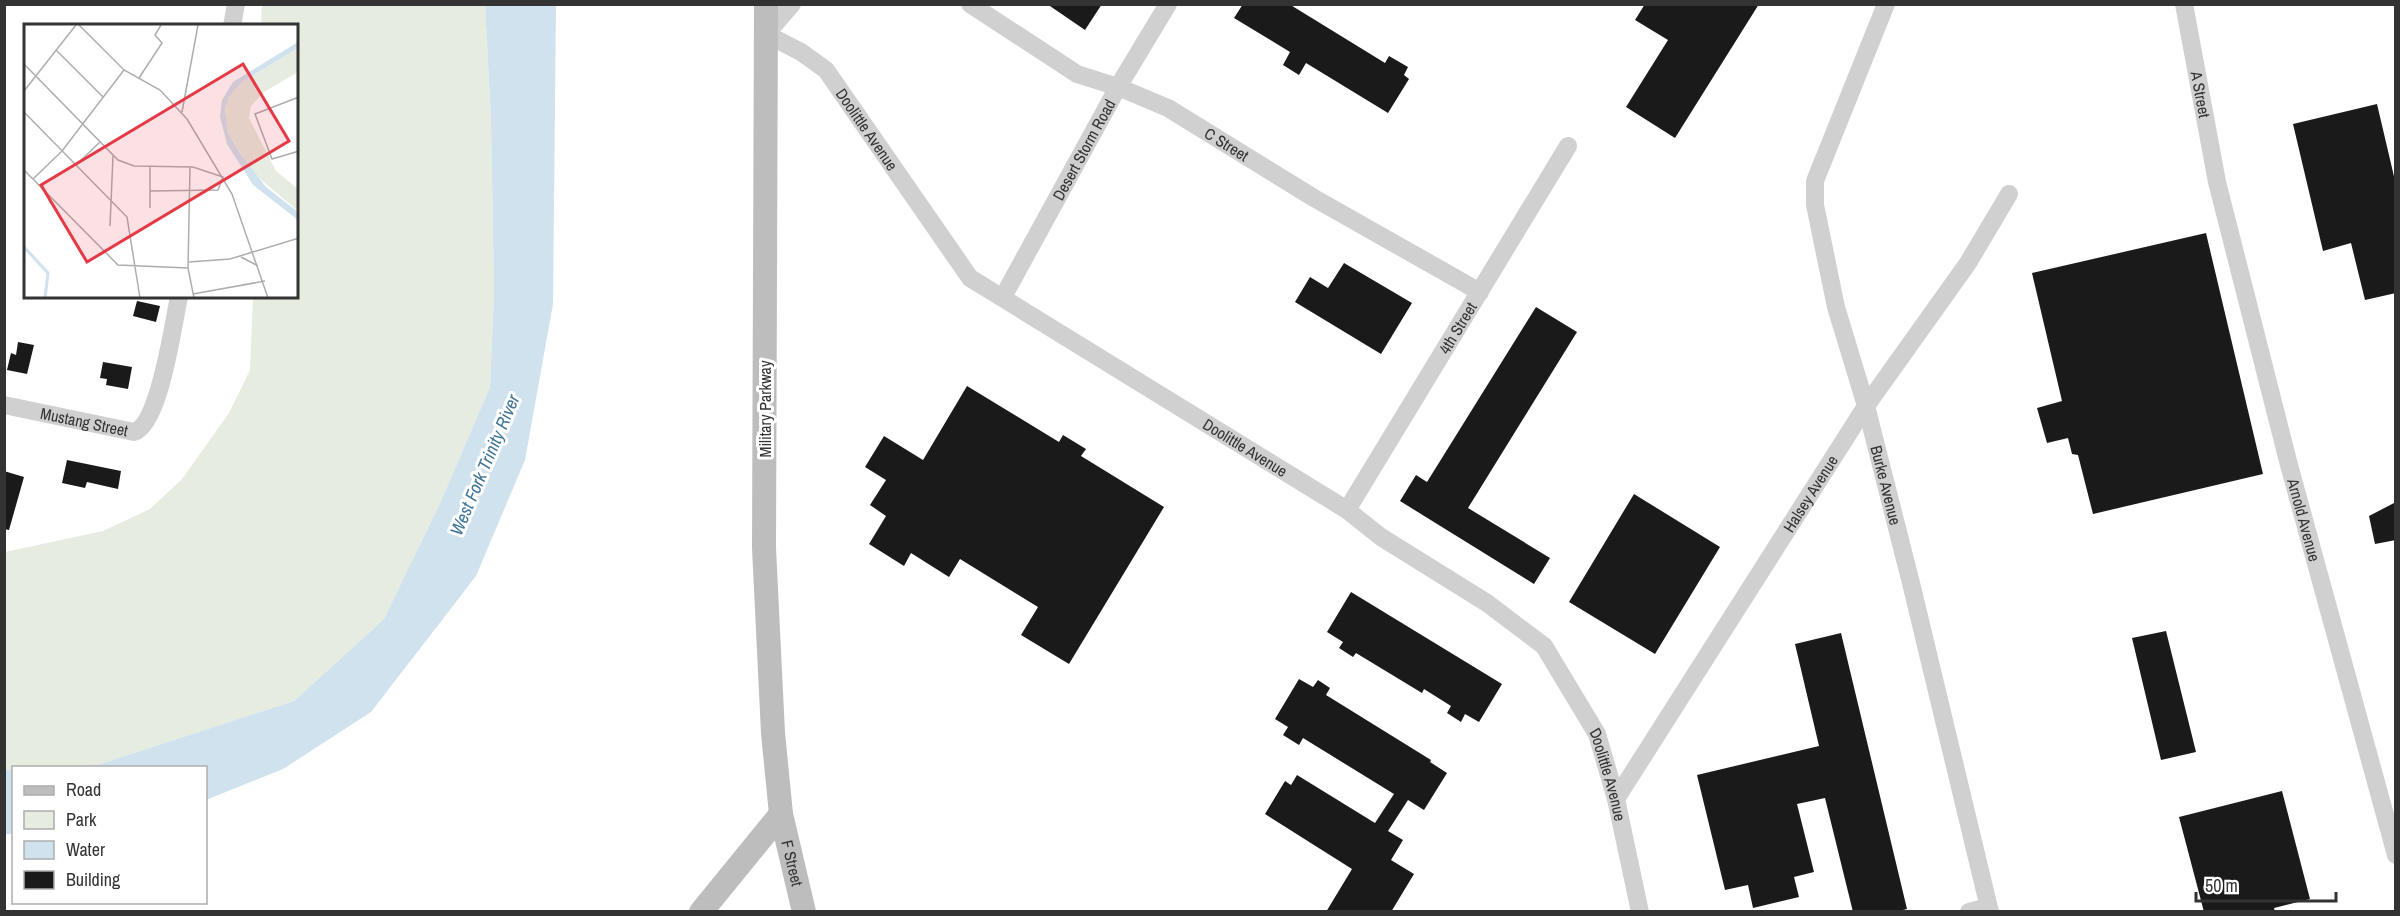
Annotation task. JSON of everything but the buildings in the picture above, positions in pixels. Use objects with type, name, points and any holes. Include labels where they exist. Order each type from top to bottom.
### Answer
[{"type":"street","points":[[232,24],[236,4]]},
{"type":"street","name":"Military Parkway","points":[[766,4],[764,548],[773,733],[781,814]]},
{"type":"street","points":[[766,34],[792,4]]},
{"type":"street","name":"C Street","points":[[970,4],[1077,74],[1118,87],[1167,108],[1314,198],[1480,292]]},
{"type":"street","name":"Desert Storm Road","points":[[1003,297],[1118,87],[1168,4]]},
{"type":"street","name":"Burke Avenue","points":[[1886,4],[1815,182],[1814,192],[1836,307],[1866,406],[1911,583],[1989,909]]},
{"type":"street","name":"A Street","points":[[2184,4],[2217,183]]},
{"type":"street","name":"Doolittle Avenue","points":[[766,34],[801,52],[826,70],[970,278],[1347,510],[1381,537],[1487,603],[1544,646],[1597,734],[1616,799],[1640,912]]},
{"type":"street","name":"4th Street","points":[[1347,510],[1568,146]]},
{"type":"street","name":"Arnold Avenue","points":[[2217,183],[2289,465],[2396,855]]},
{"type":"street","name":"Halsey Avenue","points":[[1616,799],[1866,406],[1968,263],[2009,194]]},
{"type":"street","name":"Mustang Street","points":[[4,405],[134,432],[141,430],[153,409],[163,376],[178,298]]},
{"type":"street","points":[[701,912],[781,814]]},
{"type":"street","name":"F Street","points":[[781,814],[804,912]]},
{"type":"street","points":[[1969,912],[1989,909]]},
{"type":"green space","points":[[262,5],[485,5],[491,121],[494,292],[490,387],[441,501],[384,619],[294,701],[97,765],[12,766],[12,769],[5,770],[5,552],[103,531],[150,509],[182,479],[229,413],[250,370],[253,298],[298,298],[298,24],[261,24]]},
{"type":"water","name":"West Fork Trinity River","points":[[485,5],[556,5],[553,304],[525,460],[476,576],[371,712],[283,769],[207,800],[207,766],[72,766],[97,765],[294,701],[384,619],[441,501],[490,387],[494,292],[491,121]]},
{"type":"water","points":[[12,769],[12,834],[5,834],[5,770]]}]
